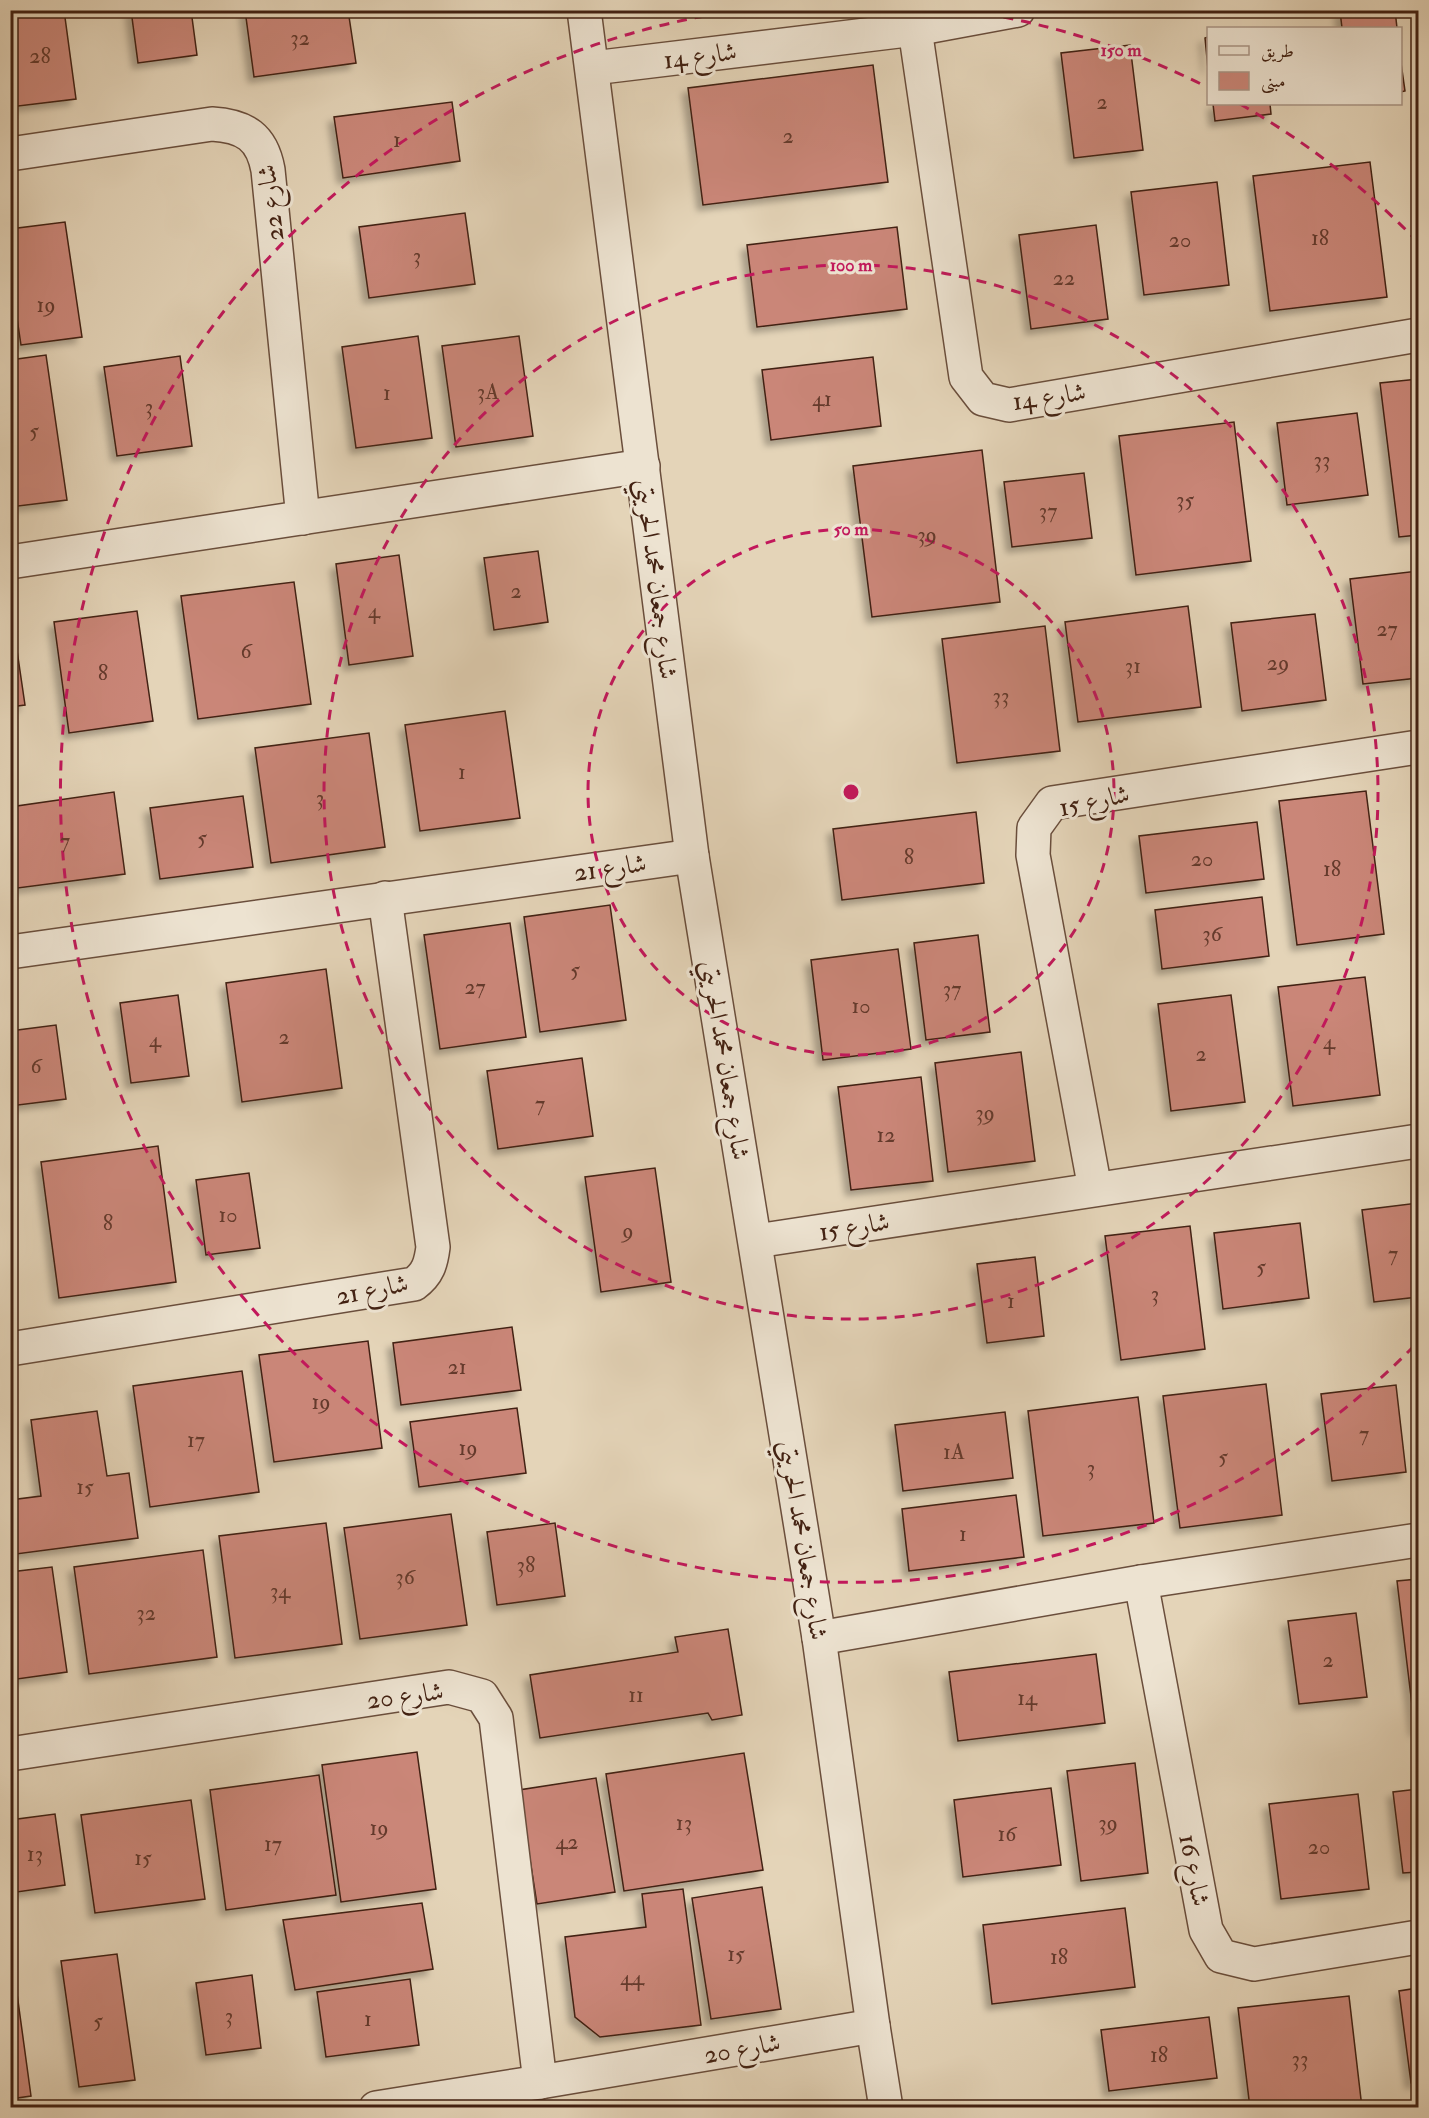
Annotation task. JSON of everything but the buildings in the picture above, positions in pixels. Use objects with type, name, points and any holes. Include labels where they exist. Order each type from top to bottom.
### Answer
[{"type":"street","name":"شارع جمعان محمد الحريتي","points":[[584,10],[692,856],[819,1638],[886,2108]]},
{"type":"street","name":"شارع 14","points":[[593,68],[915,29],[1018,10]]},
{"type":"street","name":"شارع 14","points":[[915,29],[966,377],[983,399],[1009,405],[1419,335]]},
{"type":"street","name":"شارع 22","points":[[10,154],[212,124],[238,128],[258,142],[265,153],[268,170],[303,518]]},
{"type":"street","points":[[10,561],[643,466]]},
{"type":"street","name":"شارع 15","points":[[1095,1189],[1033,855],[1034,828],[1052,803],[1419,747]]},
{"type":"street","name":"شارع 21","points":[[10,952],[692,856]]},
{"type":"street","name":"شارع 21","points":[[10,1349],[414,1284],[422,1278],[429,1268],[433,1246],[385,898]]},
{"type":"street","name":"شارع 15","points":[[756,1241],[1419,1141]]},
{"type":"street","points":[[819,1638],[1140,1582],[1419,1540]]},
{"type":"street","name":"شارع 16","points":[[1140,1582],[1206,1930],[1221,1956],[1254,1964],[1419,1937]]},
{"type":"street","name":"شارع 20","points":[[10,1754],[450,1687],[482,1696],[496,1718],[540,2082]]},
{"type":"street","name":"شارع 20","points":[[376,2108],[873,2026]]}]
